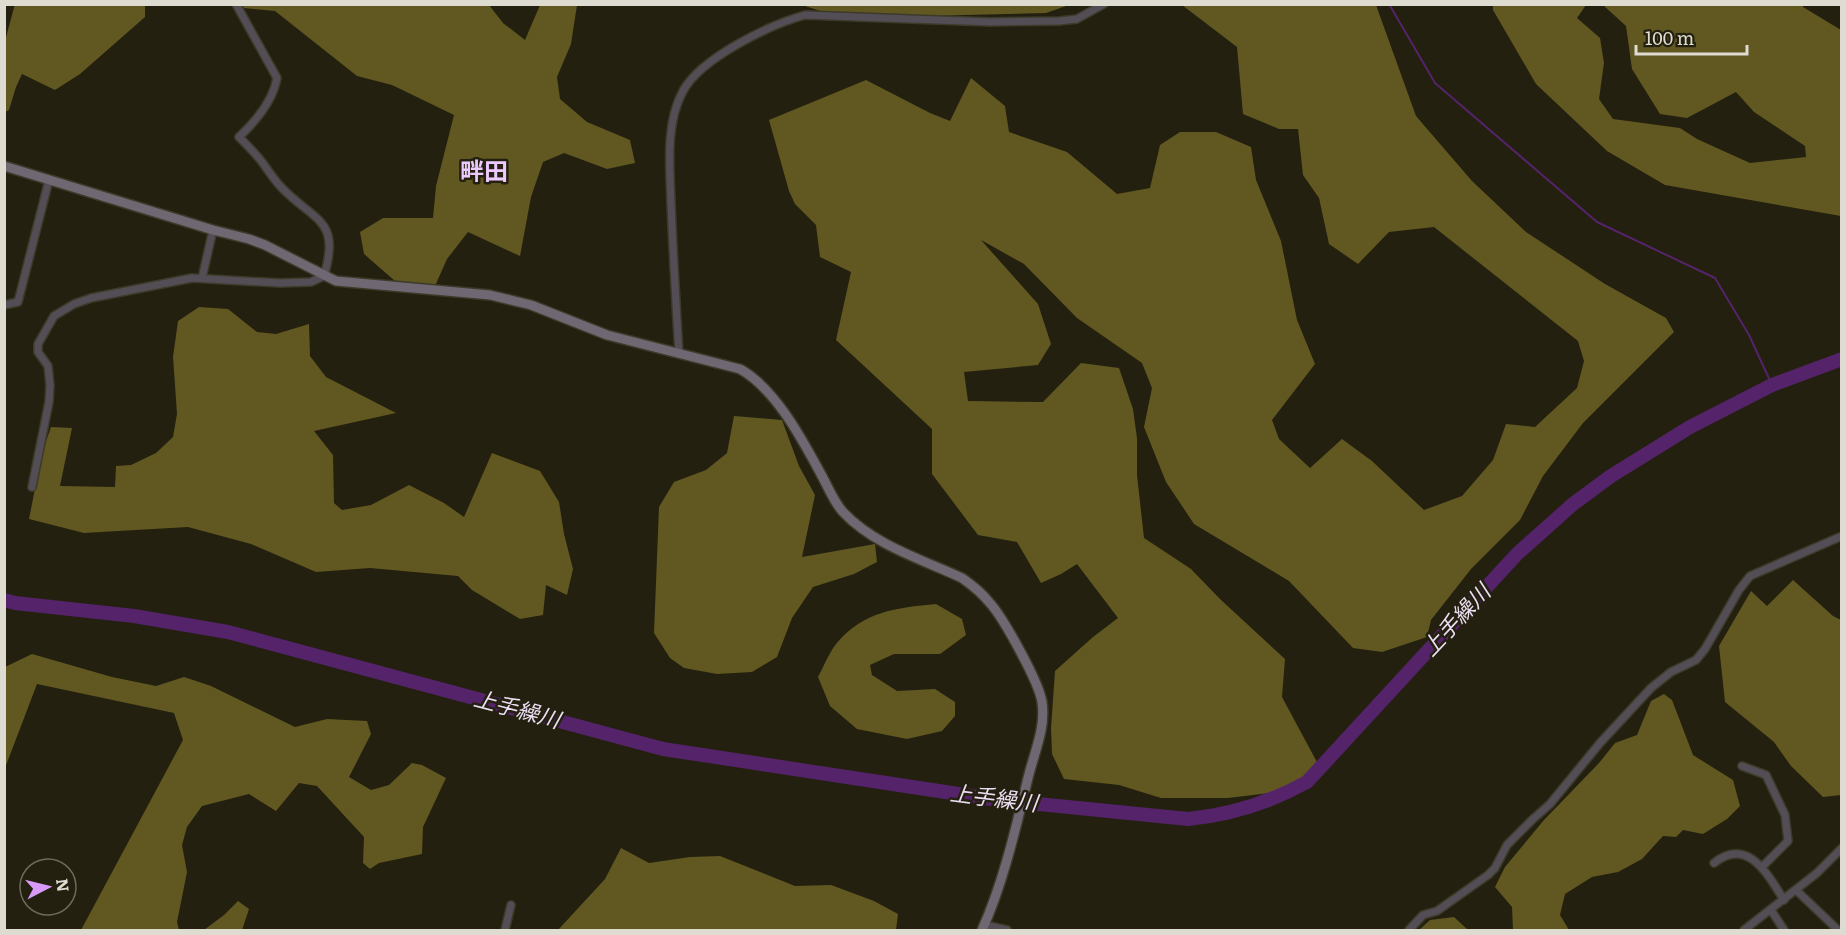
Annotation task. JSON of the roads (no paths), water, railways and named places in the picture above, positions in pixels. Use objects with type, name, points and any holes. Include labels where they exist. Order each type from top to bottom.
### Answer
[{"type":"street","points":[[32,487],[50,402],[48,366],[38,352],[38,344],[54,316],[74,304],[181,279],[202,278],[280,283],[311,282],[324,276],[330,257],[331,244],[323,224],[280,187],[257,156],[239,137],[256,121],[277,78],[236,4]]},
{"type":"street","points":[[679,354],[672,236],[671,132],[682,93],[703,68],[745,40],[777,24],[805,15],[990,22],[1059,21],[1077,19],[1104,4]]},
{"type":"street","points":[[4,166],[265,245],[336,281],[510,300],[531,305],[607,335],[740,369],[747,373],[765,390],[794,425],[841,510],[888,545],[962,578],[974,586],[990,603],[1026,663],[1042,701],[1042,723],[1021,809],[984,928],[1007,930]]},
{"type":"street","points":[[4,305],[18,302],[49,180]]},
{"type":"street","points":[[202,278],[213,230]]},
{"type":"street","points":[[1409,930],[1423,915],[1437,910],[1488,875],[1495,868],[1507,845],[1550,804],[1600,743],[1651,688],[1671,672],[1696,660],[1750,576],[1842,536]]},
{"type":"street","points":[[1742,766],[1766,775],[1785,815],[1788,841],[1762,867]]},
{"type":"street","points":[[1744,930],[1817,873],[1842,848]]},
{"type":"street","points":[[1714,863],[1721,857],[1742,854],[1751,858],[1762,867],[1784,900]]},
{"type":"street","points":[[1796,890],[1834,929]]},
{"type":"street","points":[[505,930],[511,905]]},
{"type":"street","points":[[1771,910],[1784,930]]},
{"type":"waterway","points":[[1389,4],[1435,83],[1597,222],[1715,278],[1749,335],[1772,385]]},
{"type":"waterway","name":"上手繰川","points":[[4,600],[134,616],[228,632],[663,749],[998,800],[1188,819],[1234,811],[1307,782],[1517,554],[1573,504],[1611,476],[1690,427],[1772,385],[1842,359]]},
{"type":"district","name":"畔田","points":[[484,172]]}]
